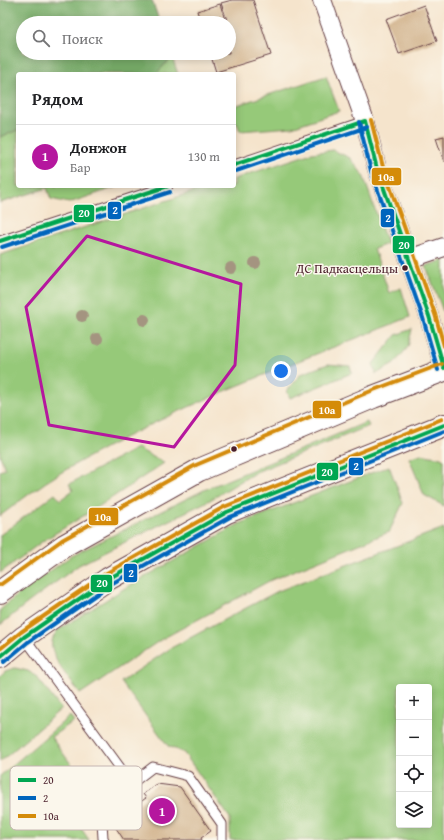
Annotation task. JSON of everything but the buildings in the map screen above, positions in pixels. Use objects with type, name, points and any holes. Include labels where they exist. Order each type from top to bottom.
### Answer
[{"type":"main road","points":[[0,592],[65,545],[199,470],[444,369]]},
{"type":"main road","points":[[0,657],[24,637],[108,579],[227,512],[444,425]]},
{"type":"street","points":[[322,0],[365,121],[377,169],[429,316],[444,369]]},
{"type":"street","points":[[409,259],[444,247]]},
{"type":"lane","points":[[236,164],[365,121]]},
{"type":"lane","points":[[0,241],[162,188]]},
{"type":"lane","points":[[24,637],[119,766]]},
{"type":"lane","points":[[142,776],[153,767],[188,776],[222,824],[222,840]]},
{"type":"lane","points":[[102,830],[104,840]]},
{"type":"highlighted area","points":[[87,236],[241,284],[235,365],[174,447],[49,425],[26,307]]},
{"type":"green space","points":[[0,0],[152,0],[158,16],[16,16],[16,60],[169,60],[158,72],[16,72],[16,131],[0,137]]},
{"type":"green space","points":[[169,60],[173,60],[177,72],[158,72]]},
{"type":"green space","points":[[326,76],[339,111],[292,127],[240,131],[236,123],[236,105]]},
{"type":"green space","points":[[16,131],[16,188],[47,188],[0,203],[0,137]]},
{"type":"green space","points":[[333,150],[350,158],[363,175],[387,244],[374,249],[389,293],[401,288],[410,317],[233,388],[146,427],[62,472],[0,516],[0,471],[5,469],[0,455],[0,255],[205,188],[236,188],[236,178],[312,153]]},
{"type":"green space","points":[[47,188],[113,188],[69,203],[51,199]]},
{"type":"green space","points":[[444,260],[444,314],[426,266]]},
{"type":"green space","points":[[412,329],[408,347],[394,364],[376,374],[373,364],[396,335]]},
{"type":"green space","points":[[328,364],[350,366],[352,373],[290,398],[287,391],[301,374]]},
{"type":"green space","points":[[367,422],[369,426],[256,472],[210,500],[79,565],[0,625],[0,610],[20,593],[71,556],[208,488]]},
{"type":"green space","points":[[137,448],[164,463],[43,541],[0,573],[0,535],[55,494],[60,500],[73,490],[69,484]]},
{"type":"green space","points":[[421,454],[444,460],[444,506],[424,495],[409,458]]},
{"type":"green space","points":[[389,466],[403,503],[389,532],[271,580],[162,639],[80,694],[57,662],[52,648],[52,641],[58,630],[125,588],[239,524]]},
{"type":"green space","points":[[444,528],[444,840],[230,840],[230,818],[184,753],[168,746],[121,682],[171,648],[278,591]]},
{"type":"green space","points":[[15,668],[28,671],[37,677],[61,709],[0,762],[0,676],[5,671]]},
{"type":"green space","points":[[70,716],[74,721],[51,737],[72,766],[12,766]]},
{"type":"green space","points":[[10,767],[10,830],[82,830],[89,840],[0,840],[0,776]]},
{"type":"transit line","name":"10а","points":[[371,120],[383,167],[435,314],[444,346]]},
{"type":"transit line","name":"20","points":[[365,121],[377,169],[429,316],[444,368]]},
{"type":"transit line","name":"20","points":[[236,164],[365,121]]},
{"type":"transit line","name":"2","points":[[359,122],[371,171],[423,318],[438,370]]},
{"type":"transit line","name":"2","points":[[236,171],[367,127]]},
{"type":"transit line","name":"20","points":[[0,241],[162,188]]},
{"type":"transit line","name":"2","points":[[2,247],[170,192]]},
{"type":"transit line","name":"10а","points":[[0,585],[62,540],[196,465],[371,391],[442,364]]},
{"type":"transit line","name":"10а","points":[[0,649],[21,632],[105,574],[224,507],[442,419]]},
{"type":"transit line","name":"20","points":[[0,657],[24,637],[108,579],[227,512],[444,425]]},
{"type":"transit line","name":"2","points":[[4,662],[28,642],[111,584],[230,517],[444,431]]},
{"type":"place","name":"ДС Падкасцельцы","points":[[405,268]]},
{"type":"place","name":"Донжон","points":[[162,811]]}]
